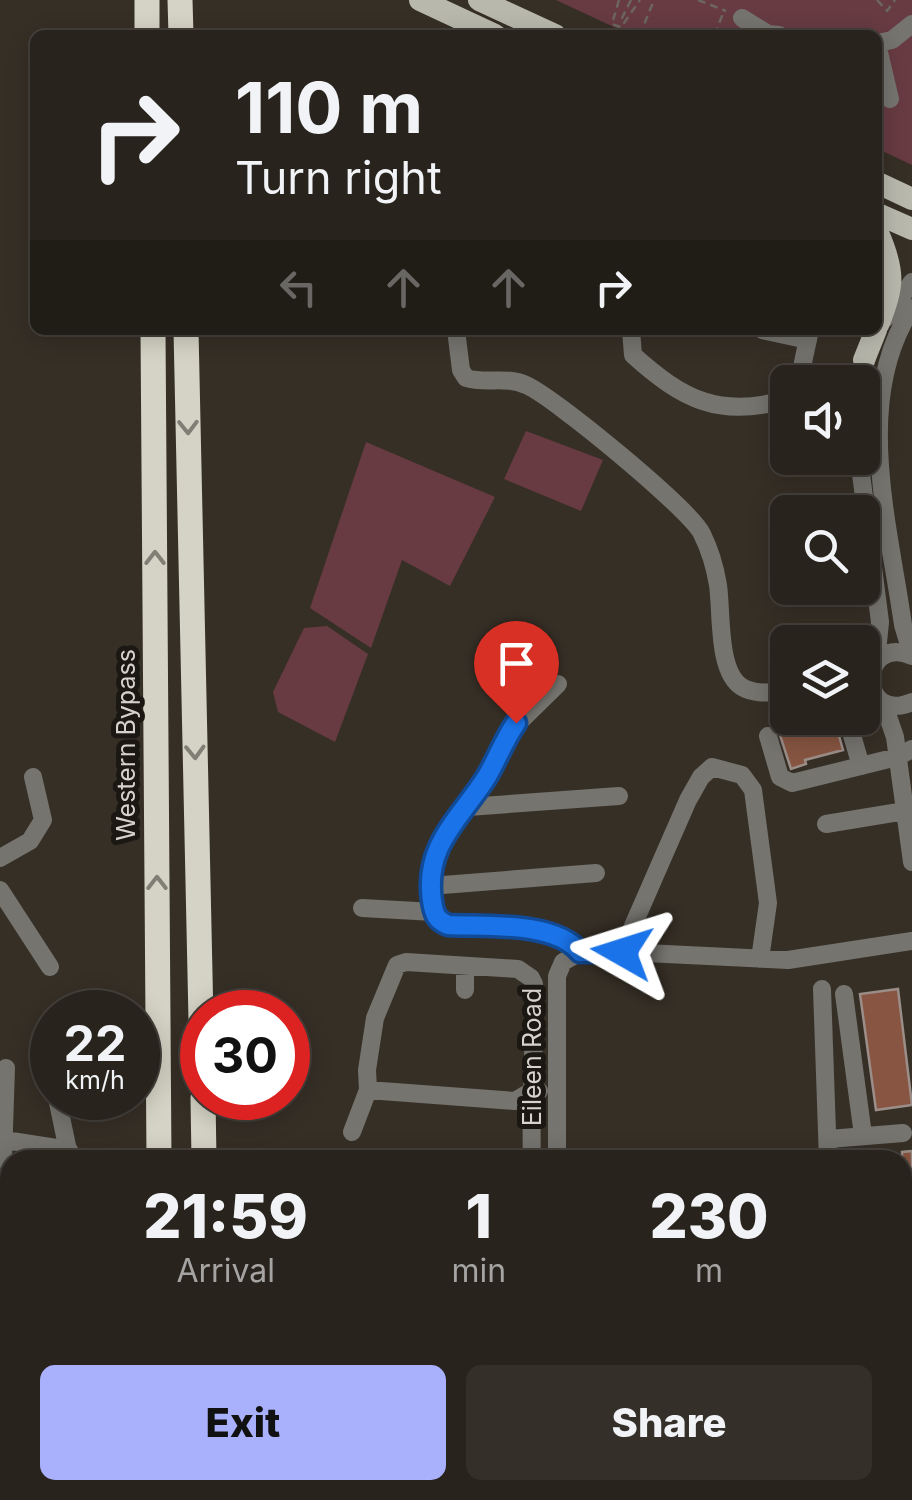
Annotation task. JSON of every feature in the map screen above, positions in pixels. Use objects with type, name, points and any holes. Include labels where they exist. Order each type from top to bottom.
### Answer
[{"type":"highway","points":[[147,0],[147,30]]},
{"type":"highway","points":[[180,0],[181,30]]},
{"type":"highway","name":"Western Bypass","points":[[153,335],[159,1150]]},
{"type":"highway","points":[[186,335],[200,990]]},
{"type":"highway","points":[[203,1120],[204,1150]]},
{"type":"main road","points":[[420,0],[484,30]]},
{"type":"main road","points":[[480,0],[543,30]]},
{"type":"main road","points":[[882,186],[912,199]]},
{"type":"main road","points":[[882,216],[912,229]]},
{"type":"main road","points":[[882,244],[892,284],[882,312]]},
{"type":"main road","points":[[864,365],[874,335]]},
{"type":"street","points":[[882,44],[904,30],[912,12]]},
{"type":"street","points":[[742,18],[762,30]]},
{"type":"street","points":[[882,64],[890,100]]},
{"type":"street","points":[[882,326],[912,282]]},
{"type":"street","points":[[880,664],[898,652],[912,655],[903,625],[878,432],[887,360],[912,308]]},
{"type":"street","points":[[457,335],[461,370],[466,378],[522,382],[538,391],[591,430],[700,528],[718,582],[729,671],[740,687],[770,691]]},
{"type":"street","points":[[631,335],[633,355],[658,377],[708,406],[739,408],[770,402]]},
{"type":"street","points":[[802,365],[809,335]]},
{"type":"street","points":[[864,365],[877,335]]},
{"type":"street","points":[[861,475],[879,625]]},
{"type":"street","points":[[558,684],[512,729],[468,807],[448,830],[432,858],[430,886],[434,912],[440,921],[562,936],[574,955],[622,952],[760,960],[815,958],[912,941]]},
{"type":"street","points":[[880,698],[898,706],[912,702]]},
{"type":"street","points":[[880,706],[905,753],[912,862]]},
{"type":"street","points":[[852,735],[861,766]]},
{"type":"street","points":[[768,736],[780,777],[792,783],[905,753]]},
{"type":"street","points":[[622,952],[688,800],[701,777],[712,768],[742,775],[752,790],[768,903],[760,960]]},
{"type":"street","points":[[0,858],[30,841],[43,820],[33,777]]},
{"type":"street","points":[[468,807],[619,796]]},
{"type":"street","points":[[826,824],[907,811]]},
{"type":"street","points":[[430,886],[596,874]]},
{"type":"street","points":[[0,890],[50,967]]},
{"type":"street","points":[[362,908],[434,912]]},
{"type":"street","name":"Eileen Road","points":[[558,1150],[557,976],[574,955]]},
{"type":"street","points":[[352,1132],[368,1090],[375,1018],[393,970],[406,962],[518,968],[534,984],[532,1150]]},
{"type":"street","points":[[465,966],[465,990]]},
{"type":"street","points":[[822,989],[828,1150]]},
{"type":"street","points":[[844,994],[864,1135]]},
{"type":"street","points":[[4,1150],[6,1068]]},
{"type":"street","points":[[368,1090],[514,1101],[530,1092],[556,1092]]},
{"type":"street","points":[[62,1120],[69,1150]]},
{"type":"street","points":[[829,1139],[903,1133]]},
{"type":"street","points":[[4,1140],[48,1150]]},
{"type":"path","points":[[619,0],[612,24],[628,30]]},
{"type":"path","points":[[631,0],[621,20],[624,23],[640,0]]},
{"type":"path","points":[[643,30],[654,0]]},
{"type":"path","points":[[698,0],[724,10],[717,30]]},
{"type":"path","points":[[877,0],[886,11],[895,0]]},
{"type":"shaded area","points":[[556,0],[912,0],[912,165],[882,151],[882,30],[620,30]]},
{"type":"shaded area","points":[[526,431],[603,460],[581,511],[504,479]]},
{"type":"shaded area","points":[[366,442],[495,497],[450,586],[402,560],[371,648],[310,608]]},
{"type":"shaded area","points":[[327,626],[368,654],[335,742],[278,712],[273,692],[304,628]]},
{"type":"building","points":[[780,735],[839,735],[843,750],[805,760],[806,764],[791,769]]},
{"type":"building","points":[[898,989],[912,1105],[876,1110],[860,994]]},
{"type":"route","points":[[516,723],[468,807],[448,830],[432,858],[430,886],[436,918],[448,925],[542,931],[562,936],[580,952],[622,952]]}]
